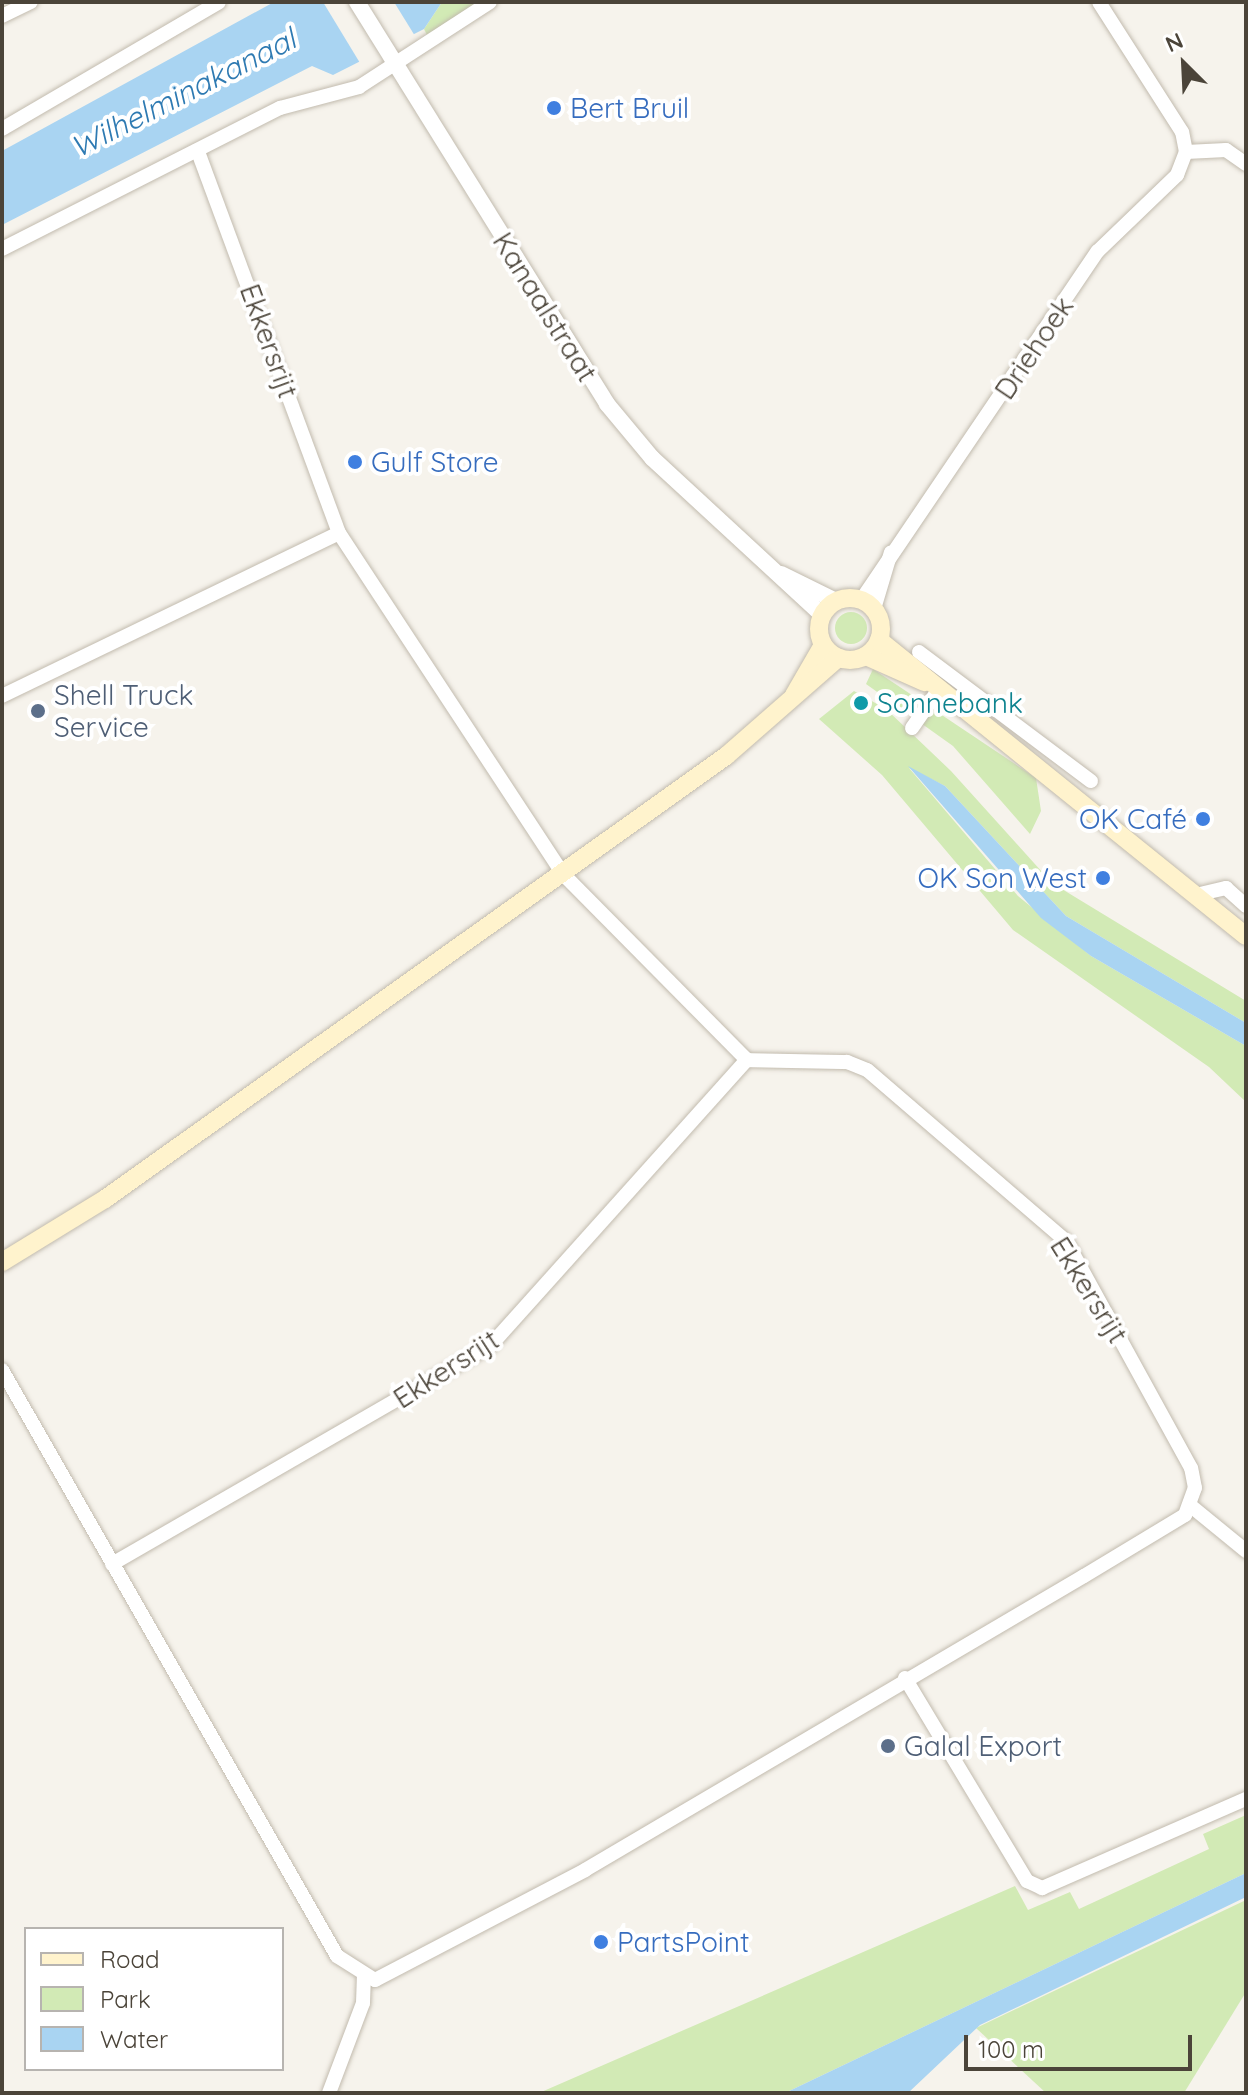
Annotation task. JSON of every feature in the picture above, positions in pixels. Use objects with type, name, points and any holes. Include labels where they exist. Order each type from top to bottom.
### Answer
[{"type":"main road","points":[[792,698],[823,645],[822,615],[836,601],[868,604],[879,640],[930,687],[1200,894],[1246,936]]},
{"type":"main road","points":[[866,656],[879,640]]},
{"type":"main road","points":[[823,645],[838,658]]},
{"type":"main road","points":[[2,1262],[105,1199],[563,874],[726,756],[838,658],[866,656],[930,687]]},
{"type":"street","points":[[2,16],[31,2]]},
{"type":"street","points":[[2,129],[219,2]]},
{"type":"street","name":"Kanaalstraat","points":[[357,2],[607,404],[652,458],[822,615]]},
{"type":"street","points":[[2,249],[289,105],[359,87],[390,57],[490,2]]},
{"type":"street","points":[[1099,2],[1169,107],[1186,152],[1226,150],[1246,164]]},
{"type":"street","name":"Ekkersrijt","points":[[197,150],[339,533],[563,874],[747,1060],[847,1062],[867,1070],[1066,1241],[1191,1468],[1191,1506]]},
{"type":"street","name":"Driehoek","points":[[868,604],[891,552],[1098,251],[1177,175],[1186,152]]},
{"type":"street","points":[[2,696],[339,533]]},
{"type":"street","name":"Kanaalstraat","points":[[781,574],[836,601]]},
{"type":"street","points":[[919,652],[985,705],[1091,781]]},
{"type":"street","points":[[912,728],[930,687]]},
{"type":"street","points":[[974,720],[985,705]]},
{"type":"street","points":[[1200,894],[1226,888],[1246,906]]},
{"type":"street","name":"Ekkersrijt","points":[[112,1564],[490,1346],[747,1060]]},
{"type":"street","points":[[2,1370],[337,1956],[364,1977],[386,1978],[585,1870],[1191,1506],[1246,1551]]},
{"type":"street","points":[[905,1678],[1027,1881],[1042,1888],[1246,1799]]},
{"type":"street","points":[[329,2093],[363,2003],[364,1977]]},
{"type":"green space","points":[[442,2],[478,2],[428,37],[424,29]]},
{"type":"green space","points":[[851,612],[862,617],[867,628],[862,639],[851,644],[840,639],[835,628],[840,617]]},
{"type":"green space","points":[[873,669],[1036,778],[1041,811],[1030,834],[953,746],[866,684]]},
{"type":"green space","points":[[854,691],[886,709],[951,771],[1052,883],[1246,1001],[1246,1023],[1066,916],[945,786],[909,768],[1018,896],[1091,956],[1246,1046],[1246,1102],[1209,1067],[1013,930],[882,775],[819,719]]},
{"type":"green space","points":[[1246,1815],[1246,1873],[785,2093],[539,2093],[1015,1886],[1028,1910],[1070,1892],[1079,1909],[1209,1849],[1203,1834]]},
{"type":"green space","points":[[1246,1900],[1246,1992],[1184,2093],[1046,2093],[976,2028]]},
{"type":"water","name":"Wilhelminakanaal","points":[[274,2],[442,2],[424,29],[333,75],[312,66],[2,225],[2,151]]},
{"type":"water","points":[[908,766],[945,786],[1066,916],[1246,1023],[1246,1046],[1091,956],[1041,918]]},
{"type":"water","points":[[1246,1873],[1246,1897],[980,2025],[908,2093],[785,2093]]},
{"type":"pier","points":[[323,2],[394,2],[415,36],[360,63]]},
{"type":"place","name":"Bert Bruil","points":[[554,108]]},
{"type":"place","name":"Gulf Store","points":[[355,462]]},
{"type":"place","name":"Sonnebank","points":[[861,703]]},
{"type":"place","name":"Shell Truck Service","points":[[38,711]]},
{"type":"place","name":"OK Café","points":[[1203,819]]},
{"type":"place","name":"OK Son West","points":[[1103,878]]},
{"type":"place","name":"Galal Export","points":[[888,1746]]},
{"type":"place","name":"PartsPoint","points":[[601,1942]]}]
